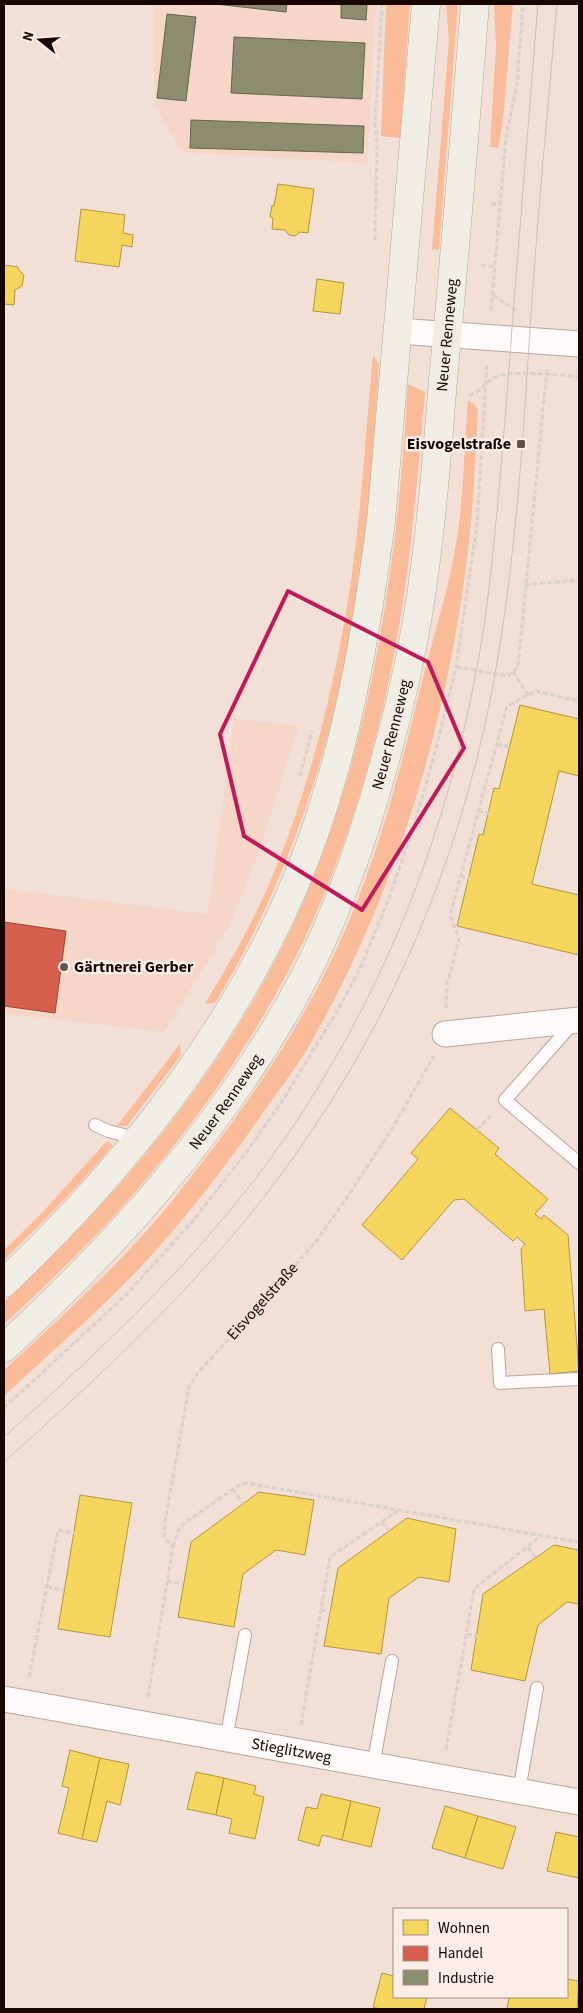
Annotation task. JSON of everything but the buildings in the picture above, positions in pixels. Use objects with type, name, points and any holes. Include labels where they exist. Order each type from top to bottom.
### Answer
[{"type":"main road","points":[[4,1283],[76,1211],[140,1138],[194,1065],[245,985],[287,901],[313,834],[333,771],[362,646],[381,521],[426,4]]},
{"type":"main road","name":"Neuer Renneweg","points":[[4,1348],[76,1281],[114,1241],[184,1159],[246,1075],[291,1002],[326,931],[362,842],[388,752],[410,658],[427,549],[448,335],[475,4]]},
{"type":"street","points":[[398,331],[579,344]]},
{"type":"street","points":[[445,1034],[577,1021]]},
{"type":"street","name":"Stieglitzweg","points":[[14,1701],[579,1802]]},
{"type":"lane","points":[[577,1021],[505,1100],[579,1163]]},
{"type":"lane","points":[[95,1125],[108,1131],[140,1138]]},
{"type":"lane","points":[[498,1349],[500,1384],[579,1379]]},
{"type":"lane","points":[[226,1740],[245,1635]]},
{"type":"lane","points":[[373,1766],[392,1662]]},
{"type":"lane","points":[[519,1792],[537,1688]]},
{"type":"path","points":[[375,247],[377,142],[375,124],[382,4]]},
{"type":"path","points":[[492,304],[506,138],[517,84],[523,4]]},
{"type":"path","points":[[491,204],[500,204]]},
{"type":"path","points":[[456,667],[508,676],[518,667],[546,374]]},
{"type":"path","points":[[484,386],[496,376],[546,374],[579,377]]},
{"type":"path","points":[[454,677],[477,524],[485,377]]},
{"type":"path","points":[[525,585],[579,580]]},
{"type":"path","points":[[513,672],[528,695]]},
{"type":"path","points":[[445,1034],[447,985],[459,939],[450,915],[507,706],[536,691],[579,701]]},
{"type":"path","points":[[299,781],[313,728]]},
{"type":"path","points":[[497,744],[509,747]]},
{"type":"path","points":[[478,811],[489,813]]},
{"type":"path","points":[[460,876],[469,878]]},
{"type":"path","name":"Eisvogelstraße","points":[[173,1547],[164,1537],[164,1527],[187,1394],[192,1380],[314,1244],[414,1092],[445,1034]]},
{"type":"path","points":[[143,1725],[173,1547],[178,1531],[183,1524],[244,1483],[579,1542]]},
{"type":"path","points":[[233,1489],[243,1504]]},
{"type":"path","points":[[297,1752],[330,1557],[399,1510]]},
{"type":"path","points":[[382,1522],[389,1531]]},
{"type":"path","points":[[14,1701],[47,1587],[58,1530],[74,1533]]},
{"type":"path","points":[[441,1778],[474,1589],[542,1535]]},
{"type":"path","points":[[528,1547],[536,1558]]},
{"type":"path","points":[[168,1581],[184,1584]]},
{"type":"path","points":[[47,1587],[64,1590]]},
{"type":"path","points":[[321,1610],[330,1612]]},
{"type":"path","points":[[467,1634],[477,1636]]},
{"type":"highlighted area","points":[[288,591],[428,662],[464,748],[362,910],[244,836],[220,734]]},
{"type":"shaded area","points":[[153,4],[376,4],[367,163],[181,152],[155,104]]},
{"type":"shaded area","points":[[386,4],[410,4],[400,138],[381,136]]},
{"type":"shaded area","points":[[446,4],[458,4],[439,250],[432,249],[449,41]]},
{"type":"shaded area","points":[[494,4],[513,4],[503,121],[498,148],[490,147],[496,47]]},
{"type":"shaded area","points":[[373,355],[379,364],[371,470],[360,575],[340,687],[326,743],[290,850],[268,903],[215,1003],[205,1004],[245,934],[266,891],[281,854],[308,776],[330,695],[352,574]]},
{"type":"shaded area","points":[[408,384],[425,392],[410,550],[402,609],[390,677],[371,755],[348,831],[319,906],[303,942],[263,1016],[241,1052],[192,1121],[140,1187],[112,1218],[4,1324],[4,1302],[95,1212],[138,1163],[178,1113],[216,1060],[251,1005],[281,949],[308,891],[331,831],[350,769],[366,706],[379,642],[397,513],[404,449]]},
{"type":"shaded area","points":[[468,400],[478,410],[476,451],[468,554],[455,636],[428,758],[389,877],[365,935],[309,1046],[294,1070],[210,1185],[180,1223],[131,1277],[4,1396],[4,1370],[114,1266],[179,1193],[224,1134],[256,1089],[301,1018],[343,935],[370,865],[393,794],[449,580],[461,509]]},
{"type":"shaded area","points":[[234,719],[299,726],[260,849],[229,927],[164,1032],[4,1013],[4,889],[208,914]]},
{"type":"shaded area","points":[[180,1044],[181,1055],[127,1126],[117,1126]]},
{"type":"shaded area","points":[[107,1141],[113,1145],[60,1204],[4,1260],[4,1250],[41,1214]]},
{"type":"tram line","points":[[4,1437],[116,1333],[187,1260],[220,1222],[283,1141],[318,1088],[350,1032],[379,975],[427,857],[463,735],[487,604],[499,490],[538,4]]},
{"type":"tram line","points":[[4,1462],[83,1390],[158,1317],[195,1279],[263,1198],[330,1104],[361,1050],[390,995],[416,939],[439,881],[459,822],[476,762],[490,701],[506,605],[517,508],[537,236],[557,4]]},
{"type":"place","name":"Eisvogelstraße","points":[[521,444]]},
{"type":"place","name":"Gärtnerei Gerber","points":[[64,967]]}]
